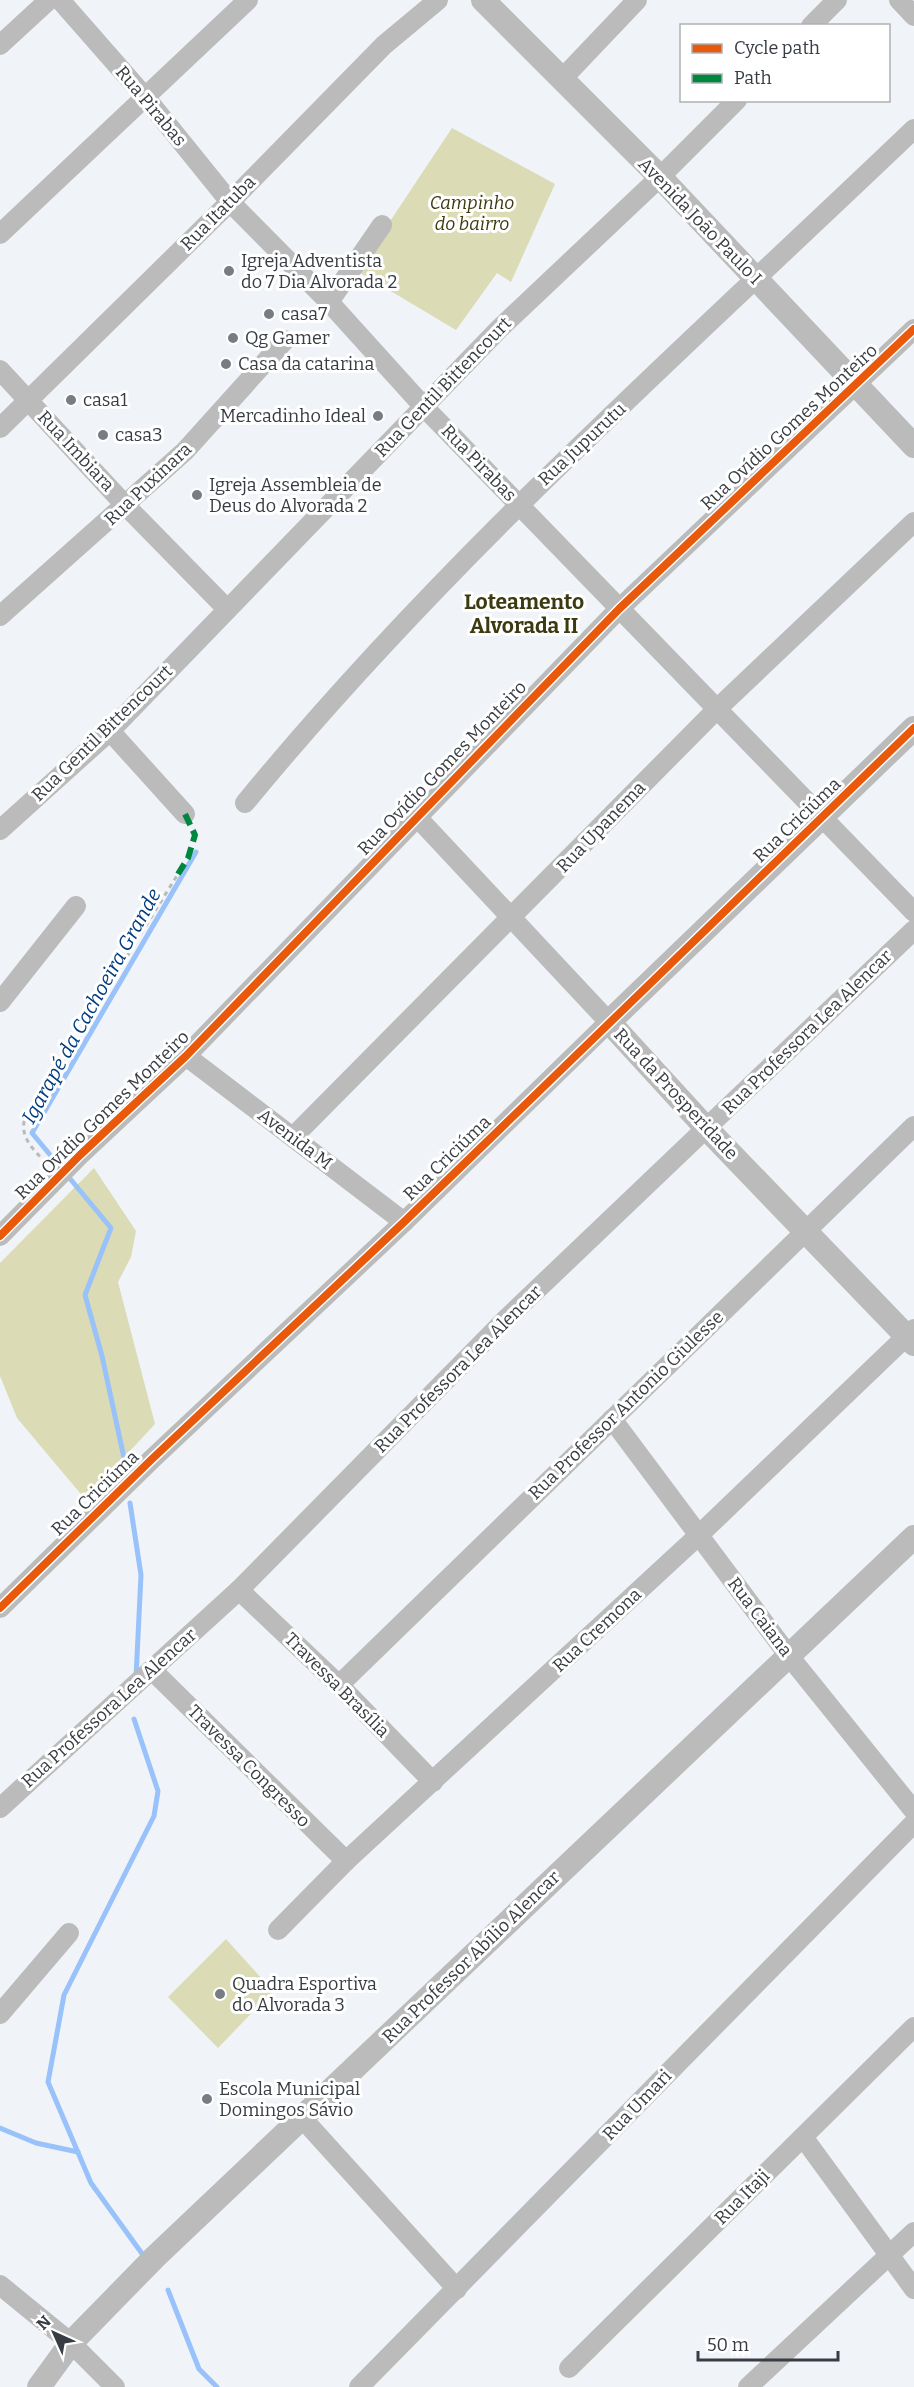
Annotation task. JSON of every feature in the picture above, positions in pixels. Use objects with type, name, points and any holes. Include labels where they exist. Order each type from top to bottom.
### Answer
[{"type":"street","points":[[0,45],[49,0]]},
{"type":"street","name":"Rua Pirabas","points":[[60,0],[146,98],[230,202],[329,302],[424,407],[619,609],[824,816],[914,912]]},
{"type":"street","points":[[0,234],[248,0]]},
{"type":"street","name":"Rua Itatuba","points":[[0,428],[230,202],[384,45],[438,0]]},
{"type":"street","name":"Avenida João Paulo I","points":[[483,0],[660,177],[914,446]]},
{"type":"street","points":[[561,80],[637,0]]},
{"type":"street","points":[[813,24],[837,0]]},
{"type":"street","points":[[899,0],[914,16]]},
{"type":"street","name":"Rua Gentil Bittencourt","points":[[0,830],[110,731],[500,329],[660,177],[734,102]]},
{"type":"street","name":"Rua Jupurutu","points":[[245,803],[304,730],[519,503],[914,129]]},
{"type":"street","points":[[329,302],[382,225]]},
{"type":"street","name":"Rua Ovídio Gomes Monteiro","points":[[0,1236],[80,1155],[186,1056],[619,609],[914,329]]},
{"type":"street","name":"Rua Puxinara","points":[[0,616],[185,451],[285,340]]},
{"type":"street","name":"Rua Imbiara","points":[[0,370],[126,506],[227,609]]},
{"type":"street","name":"Rua Upanema","points":[[293,1137],[513,918],[718,708],[914,522]]},
{"type":"street","name":"Rua Criciúma","points":[[0,1608],[152,1459],[404,1222],[914,728]]},
{"type":"street","points":[[110,731],[185,814]]},
{"type":"street","name":"Rua da Prosperidade","points":[[416,816],[707,1129],[911,1336]]},
{"type":"street","points":[[0,1002],[76,906]]},
{"type":"street","name":"Rua Professora Lea Alencar","points":[[0,1808],[239,1590],[505,1320],[914,930]]},
{"type":"street","name":"Avenida M","points":[[186,1056],[404,1222]]},
{"type":"street","name":"Rua Professor Antonio Giulesse","points":[[339,1685],[914,1126]]},
{"type":"street","name":"Rua Cremona","points":[[278,1930],[346,1862],[911,1336]]},
{"type":"street","name":"Rua Caiana","points":[[612,1419],[789,1656],[914,1811]]},
{"type":"street","name":"Rua Professor Abílio Alencar","points":[[39,2387],[70,2343],[149,2264],[914,1537]]},
{"type":"street","name":"Travessa Brasília","points":[[239,1590],[339,1685],[433,1782]]},
{"type":"street","name":"Travessa Congresso","points":[[152,1670],[346,1862]]},
{"type":"street","name":"Rua Umari","points":[[358,2387],[914,1823]]},
{"type":"street","points":[[0,2014],[69,1933]]},
{"type":"street","name":"Rua Itaji","points":[[569,2368],[914,2027]]},
{"type":"street","points":[[302,2118],[457,2289]]},
{"type":"street","points":[[803,2137],[914,2289]]},
{"type":"street","points":[[748,2387],[914,2232]]},
{"type":"street","points":[[0,2285],[70,2343],[115,2387]]},
{"type":"path","points":[[60,1176],[27,1140],[22,1131],[24,1122],[178,873]]},
{"type":"green space","name":"Campinho do bairro","points":[[452,128],[555,184],[511,282],[497,273],[456,330],[357,271]]},
{"type":"green space","points":[[94,1168],[136,1231],[131,1257],[118,1282],[155,1424],[85,1499],[17,1418],[0,1376],[0,1263]]},
{"type":"green space","name":"Quadra Esportiva do Alvorada 3","points":[[226,1939],[273,1991],[218,2048],[168,1997]]},
{"type":"waterway","name":"Igarapé da Cachoeira Grande","points":[[61,1168],[32,1133],[196,852]]},
{"type":"waterway","name":"Igarapé da Cachoeira Grande","points":[[67,1175],[111,1228],[85,1295],[102,1356],[126,1467]]},
{"type":"waterway","name":"Igarapé da Cachoeira Grande","points":[[130,1503],[141,1575],[136,1677]]},
{"type":"waterway","name":"Igarapé da Cachoeira Grande","points":[[134,1719],[158,1791],[154,1816],[64,1995],[48,2082],[91,2183],[143,2255]]},
{"type":"waterway","points":[[0,2128],[36,2143],[78,2152]]},
{"type":"waterway","name":"Igarapé da Cachoeira Grande","points":[[168,2290],[199,2369],[217,2387]]},
{"type":"marked path","points":[[178,874],[188,858],[195,835],[185,814]]},
{"type":"cycle path","points":[[0,1236],[80,1155],[186,1056],[619,609],[914,329]]},
{"type":"cycle path","points":[[0,1608],[152,1459],[404,1222],[914,728]]},
{"type":"place","name":"Igreja Adventista do 7 Dia Alvorada 2","points":[[229,271]]},
{"type":"place","name":"casa7","points":[[269,314]]},
{"type":"place","name":"Qg Gamer","points":[[233,338]]},
{"type":"place","name":"Casa da catarina","points":[[226,364]]},
{"type":"place","name":"casa1","points":[[71,400]]},
{"type":"place","name":"Mercadinho Ideal","points":[[378,416]]},
{"type":"place","name":"casa3","points":[[103,435]]},
{"type":"place","name":"Igreja Assembleia de Deus do Alvorada 2","points":[[197,495]]},
{"type":"place","name":"Quadra Esportiva do Alvorada 3","points":[[220,1994]]},
{"type":"place","name":"Escola Municipal Domingos Sávio","points":[[207,2099]]},
{"type":"district","name":"Loteamento Alvorada II","points":[[524,614]]}]
